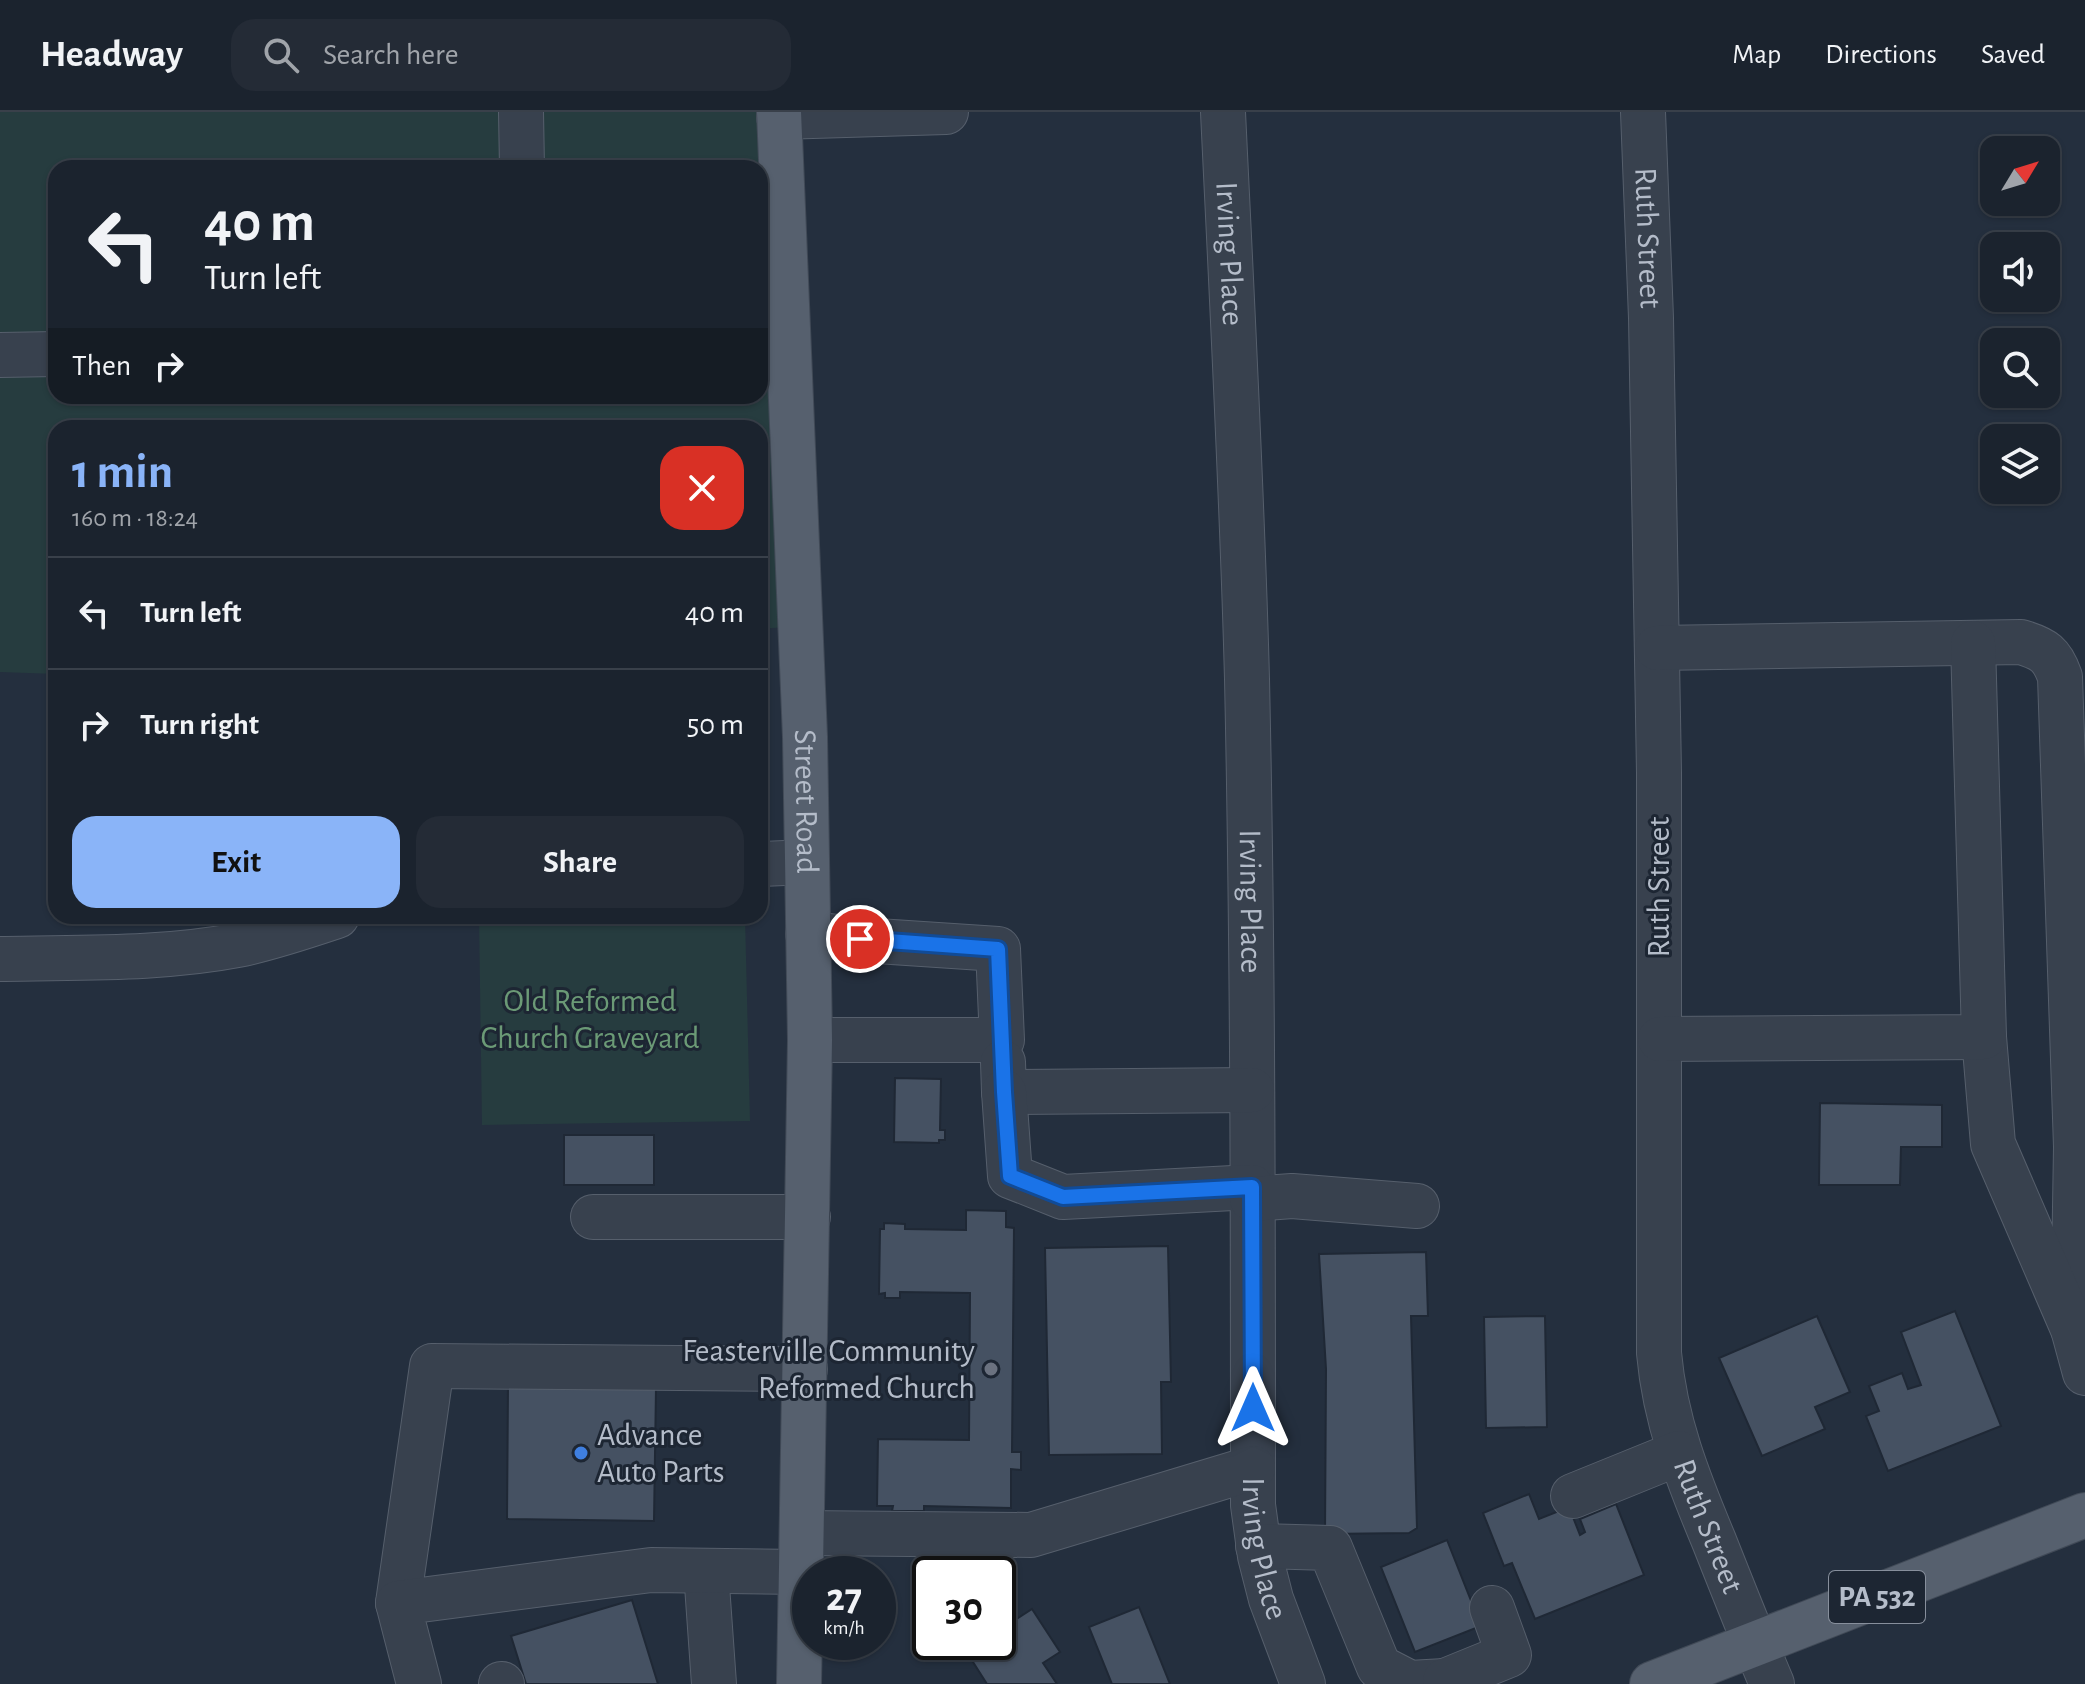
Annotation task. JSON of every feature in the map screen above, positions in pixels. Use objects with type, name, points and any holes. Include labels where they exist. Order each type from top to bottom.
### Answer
[{"type":"main road","name":"Street Road","points":[[779,115],[805,737],[810,1040],[799,1684]]},
{"type":"main road","name":"PA 532","points":[[1652,1684],[2085,1515]]},
{"type":"street","points":[[521,112],[522,160]]},
{"type":"street","points":[[779,115],[946,112]]},
{"type":"street","name":"Irving Place","points":[[1223,112],[1246,661],[1252,1090],[1253,1505],[1258,1546],[1271,1599],[1303,1684]]},
{"type":"street","name":"Ruth Street","points":[[1643,112],[1651,318],[1657,648],[1661,1380],[1679,1453],[1772,1684]]},
{"type":"street","points":[[0,355],[48,354]]},
{"type":"street","points":[[1657,648],[2021,642],[2038,648],[2054,659],[2060,677],[2079,1330],[2085,1373]]},
{"type":"street","points":[[1973,643],[1984,1037],[1993,1144],[2079,1330]]},
{"type":"street","points":[[768,864],[807,862]]},
{"type":"street","points":[[0,959],[155,955],[236,945],[312,924]]},
{"type":"street","points":[[808,934],[998,949],[1010,1176],[1063,1197],[1252,1193],[1417,1206]]},
{"type":"street","points":[[1660,1039],[1984,1037]]},
{"type":"street","points":[[810,1040],[1002,1040]]},
{"type":"street","points":[[1004,1092],[1252,1090]]},
{"type":"street","points":[[593,1217],[808,1217]]},
{"type":"street","points":[[419,1684],[398,1603],[432,1366],[805,1369]]},
{"type":"street","points":[[1573,1496],[1679,1453]]},
{"type":"street","points":[[398,1603],[651,1570],[706,1571],[801,1552],[1031,1535],[1253,1468]]},
{"type":"street","points":[[1258,1546],[1330,1548],[1379,1667],[1410,1683],[1446,1683],[1509,1655],[1492,1608]]},
{"type":"street","points":[[706,1571],[714,1684]]},
{"type":"green space","points":[[0,112],[784,112],[801,626],[768,628],[768,420],[48,420],[48,674],[0,672]]},
{"type":"green space","name":"Old Reformed Church Graveyard","points":[[479,924],[745,924],[750,1121],[482,1125]]},
{"type":"building","points":[[895,1078],[941,1079],[940,1130],[945,1130],[945,1140],[939,1140],[939,1143],[894,1142]]},
{"type":"building","points":[[1820,1103],[1942,1105],[1942,1147],[1901,1147],[1900,1185],[1819,1185]]},
{"type":"building","points":[[564,1135],[654,1135],[654,1185],[564,1185]]},
{"type":"building","name":"Feasterville Community Reformed Church","points":[[966,1210],[1006,1211],[1006,1227],[1014,1228],[1012,1452],[1021,1452],[1021,1470],[1011,1469],[1011,1508],[924,1506],[924,1511],[892,1511],[893,1506],[877,1506],[878,1439],[969,1440],[970,1293],[900,1292],[900,1298],[885,1298],[885,1293],[879,1294],[880,1229],[884,1229],[884,1223],[905,1224],[905,1229],[966,1230]]},
{"type":"building","points":[[1168,1246],[1171,1382],[1161,1382],[1162,1454],[1049,1455],[1045,1248]]},
{"type":"building","points":[[1426,1252],[1428,1316],[1411,1316],[1417,1528],[1409,1533],[1325,1534],[1326,1369],[1319,1254]]},
{"type":"building","points":[[1955,1311],[2001,1426],[1888,1471],[1866,1416],[1879,1411],[1869,1386],[1902,1373],[1908,1389],[1921,1385],[1901,1332]]},
{"type":"building","points":[[1545,1316],[1547,1427],[1486,1428],[1484,1317]]},
{"type":"building","points":[[1817,1316],[1850,1392],[1815,1407],[1825,1429],[1762,1456],[1719,1358]]},
{"type":"building","name":"Advance Auto Parts","points":[[508,1386],[656,1388],[654,1521],[507,1519]]},
{"type":"building","points":[[1529,1494],[1539,1519],[1569,1507],[1580,1535],[1585,1532],[1580,1519],[1616,1504],[1644,1575],[1535,1619],[1512,1563],[1504,1566],[1483,1513]]},
{"type":"building","points":[[1447,1540],[1481,1626],[1415,1652],[1381,1567]]},
{"type":"building","points":[[632,1600],[658,1684],[526,1684],[511,1636]]},
{"type":"building","points":[[1139,1607],[1170,1684],[1112,1684],[1089,1627]]},
{"type":"building","points":[[1032,1609],[1060,1652],[1043,1663],[1057,1684],[987,1684],[972,1660],[1016,1660],[1016,1619]]},
{"type":"place","name":"Feasterville Community Reformed Church","points":[[991,1369]]},
{"type":"place","name":"Advance Auto Parts","points":[[581,1453]]},
{"type":"route","points":[[860,939],[998,949],[1010,1176],[1063,1197],[1252,1187],[1253,1408]]}]
